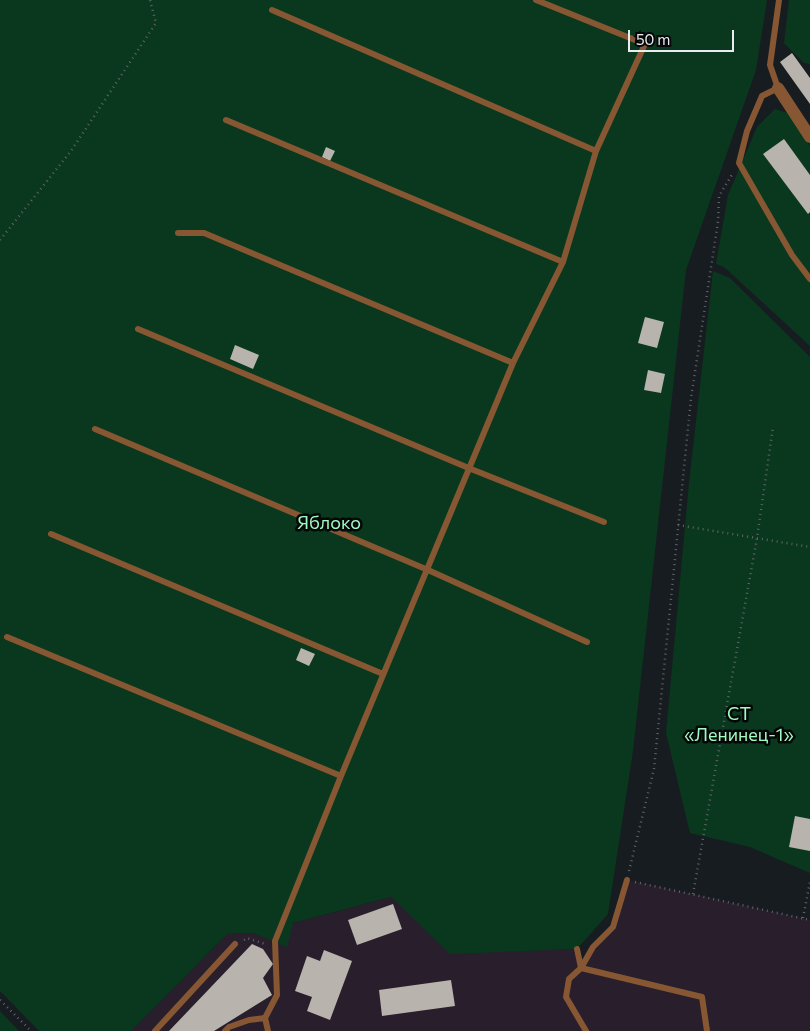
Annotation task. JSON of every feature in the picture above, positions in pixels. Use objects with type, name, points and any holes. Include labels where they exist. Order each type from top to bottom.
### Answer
[{"type":"street","points":[[778,88],[810,137]]},
{"type":"lane","points":[[268,1031],[265,1018],[277,995],[275,941],[383,674],[471,469],[513,363],[563,262],[596,151],[645,44],[536,0]]},
{"type":"lane","points":[[779,0],[770,65],[778,88],[762,96],[747,131],[739,163],[792,255],[810,279]]},
{"type":"lane","points":[[272,10],[596,151]]},
{"type":"lane","points":[[226,120],[563,262]]},
{"type":"lane","points":[[178,233],[204,233],[513,363]]},
{"type":"lane","points":[[138,329],[471,469],[604,522]]},
{"type":"lane","points":[[95,430],[428,570],[587,642]]},
{"type":"lane","points":[[50,534],[383,674]]},
{"type":"lane","points":[[7,637],[341,776]]},
{"type":"lane","points":[[586,1031],[566,997],[569,979],[581,968],[593,947],[613,926],[627,880]]},
{"type":"lane","points":[[155,1031],[235,944]]},
{"type":"lane","points":[[577,949],[581,968]]},
{"type":"lane","points":[[581,968],[702,997],[707,1031]]},
{"type":"lane","points":[[226,1031],[229,1027],[249,1020],[265,1018]]},
{"type":"path","points":[[0,240],[71,151],[156,23],[150,0]]},
{"type":"path","points":[[739,163],[719,196],[718,222],[691,398],[654,769],[627,880],[810,920]]},
{"type":"path","points":[[693,894],[757,538],[774,427]]},
{"type":"path","points":[[678,525],[810,547]]},
{"type":"path","points":[[803,918],[810,882]]},
{"type":"path","points":[[235,944],[247,938],[275,948]]},
{"type":"path","points":[[0,1000],[31,1031]]},
{"type":"shaded area","points":[[627,880],[810,920],[810,1031],[131,1031],[227,934],[253,933],[275,941],[293,923],[391,897],[450,953],[577,949],[581,967],[593,947],[613,927]]},
{"type":"green space","name":"Яблоко","points":[[0,0],[767,0],[756,70],[686,270],[633,751],[608,914],[577,949],[450,954],[391,897],[293,923],[287,947],[253,933],[227,934],[131,1031],[39,1031],[0,991]]},
{"type":"green space","points":[[789,0],[810,0],[810,64],[804,63],[784,43]]},
{"type":"green space","points":[[775,109],[788,113],[810,146],[810,346],[724,267],[716,264],[728,195],[757,127]]},
{"type":"green space","name":"СТ «Ленинец-1»","points":[[713,271],[730,278],[810,357],[810,873],[750,847],[690,833],[666,733],[689,483]]},
{"type":"green space","points":[[0,1011],[19,1031],[0,1031]]},
{"type":"building","points":[[792,53],[810,78],[810,104],[780,62]]},
{"type":"building","points":[[784,139],[810,175],[810,212],[808,214],[763,154]]},
{"type":"building","points":[[326,147],[335,151],[330,161],[322,157]]},
{"type":"building","points":[[645,317],[664,322],[657,348],[638,343]]},
{"type":"building","points":[[235,345],[259,355],[253,369],[230,359]]},
{"type":"building","points":[[648,370],[665,374],[661,393],[644,390]]},
{"type":"building","points":[[301,648],[315,654],[309,666],[296,660]]},
{"type":"building","points":[[795,816],[810,819],[810,851],[789,847]]},
{"type":"building","points":[[393,904],[402,929],[357,945],[348,920]]},
{"type":"building","points":[[252,944],[263,949],[273,964],[263,978],[272,995],[214,1031],[169,1031]]},
{"type":"building","points":[[324,950],[352,961],[330,1020],[307,1011],[312,997],[295,991],[307,956],[320,961]]},
{"type":"building","points":[[451,980],[455,1006],[382,1016],[379,990]]}]
